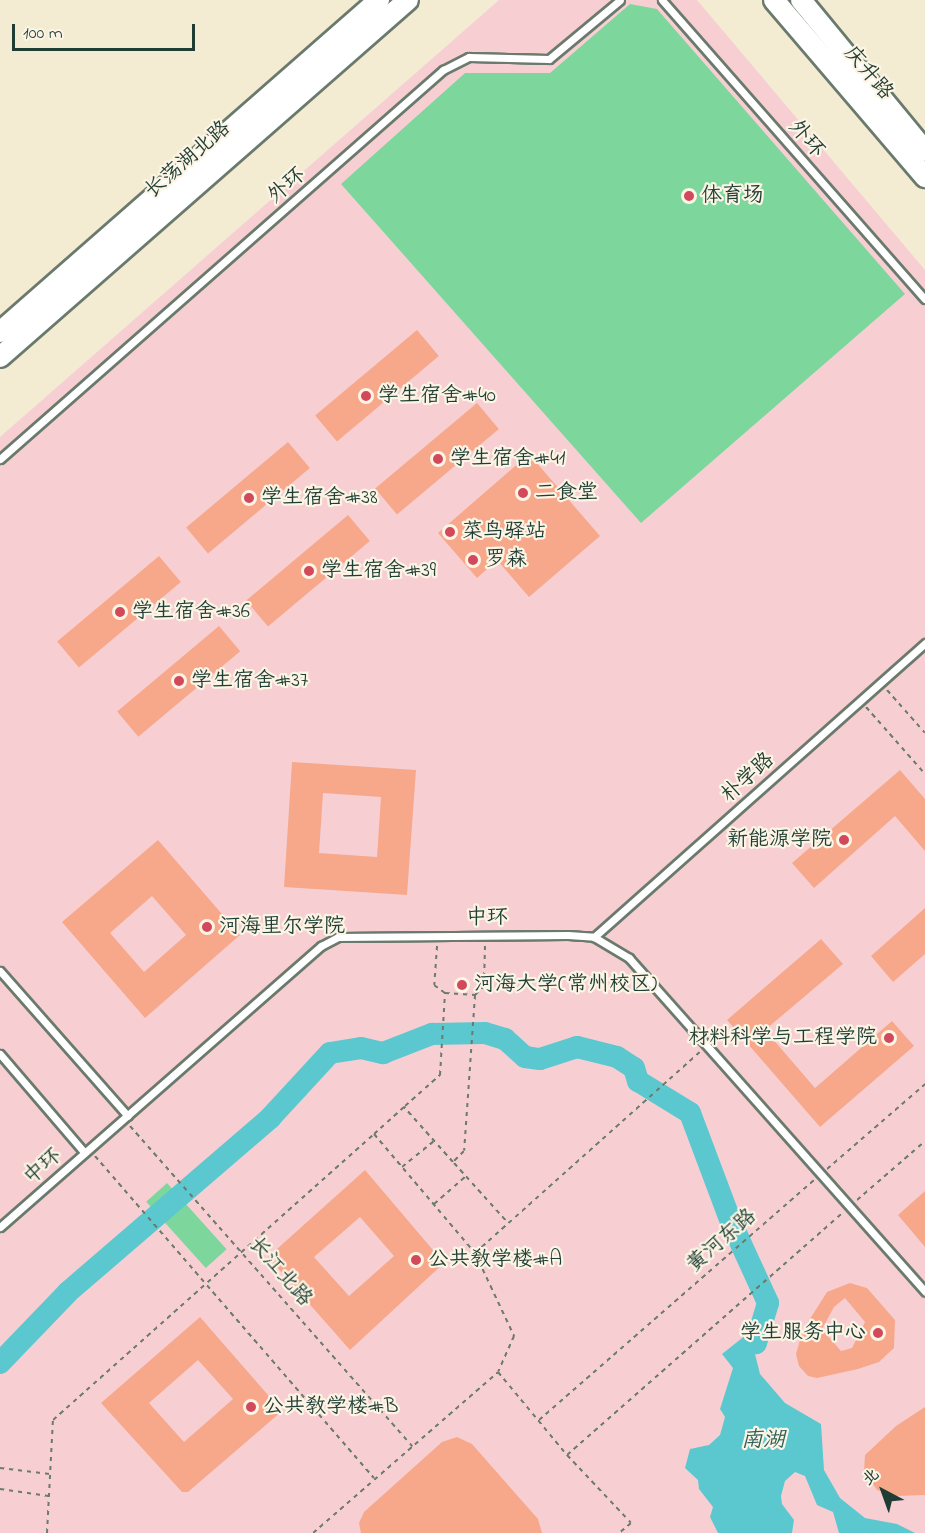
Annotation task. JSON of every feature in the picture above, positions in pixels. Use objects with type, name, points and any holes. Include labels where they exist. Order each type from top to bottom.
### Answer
[{"type":"main road","name":"长荡湖北路","points":[[0,332],[379,0]]},
{"type":"main road","name":"长荡湖北路","points":[[0,357],[408,0]]},
{"type":"main road","name":"庆升路","points":[[774,0],[925,177]]},
{"type":"main road","name":"庆升路","points":[[801,0],[925,151]]},
{"type":"lane","name":"外环","points":[[0,459],[453,63],[469,57],[549,59],[620,0]]},
{"type":"lane","name":"外环","points":[[662,0],[925,299]]},
{"type":"lane","name":"朴学路","points":[[594,937],[925,643]]},
{"type":"lane","name":"中环","points":[[0,1227],[321,946],[338,937],[486,934],[594,937],[629,958],[925,1291]]},
{"type":"lane","points":[[0,970],[126,1118]]},
{"type":"lane","points":[[0,1054],[87,1151]]},
{"type":"path","points":[[880,682],[925,733]]},
{"type":"path","points":[[860,700],[925,774]]},
{"type":"path","points":[[437,934],[434,985],[446,993],[475,994],[484,986],[486,934]]},
{"type":"path","points":[[47,1533],[52,1420],[440,1075],[446,993]]},
{"type":"path","points":[[453,1162],[464,1151],[475,994]]},
{"type":"path","points":[[475,1253],[708,1045]]},
{"type":"path","name":"黄河东路","points":[[539,1420],[925,1084]]},
{"type":"path","points":[[404,1107],[508,1223]]},
{"type":"path","name":"长江北路","points":[[126,1118],[196,1202],[411,1446]]},
{"type":"path","points":[[313,1533],[498,1372],[514,1336],[475,1253],[374,1134]]},
{"type":"path","points":[[402,1167],[433,1140]]},
{"type":"path","points":[[87,1151],[160,1230],[374,1478]]},
{"type":"path","points":[[434,1204],[466,1176]]},
{"type":"path","points":[[567,1455],[788,1262]]},
{"type":"path","points":[[498,1372],[567,1455],[631,1523],[619,1533]]},
{"type":"path","points":[[0,1468],[50,1474]]},
{"type":"path","points":[[0,1489],[49,1496]]},
{"type":"shaded area","name":"河海大学(常州校区)","points":[[499,0],[697,0],[925,270],[925,1533],[0,1533],[0,437]]},
{"type":"green space","points":[[630,4],[657,9],[905,294],[641,523],[341,184],[465,73],[550,73]]},
{"type":"green space","points":[[167,1183],[227,1249],[206,1268],[146,1202]]},
{"type":"water","name":"南湖","points":[[756,1327],[766,1334],[755,1354],[760,1374],[785,1403],[821,1424],[824,1470],[840,1498],[865,1518],[897,1524],[915,1533],[839,1533],[833,1512],[817,1505],[805,1476],[795,1472],[785,1481],[781,1496],[782,1504],[794,1520],[792,1533],[718,1533],[710,1517],[713,1507],[699,1489],[698,1480],[685,1468],[690,1449],[709,1445],[720,1435],[725,1417],[720,1409],[733,1368],[722,1354]]},
{"type":"building","name":"学生宿舍#40","points":[[417,330],[439,356],[337,442],[315,415]]},
{"type":"building","name":"学生宿舍#41","points":[[477,403],[499,429],[397,515],[375,488]]},
{"type":"building","name":"学生宿舍#38","points":[[288,442],[310,468],[208,554],[186,527]]},
{"type":"building","name":"二食堂","points":[[529,454],[600,536],[529,597],[497,560],[477,578],[438,533]]},
{"type":"building","name":"学生宿舍#39","points":[[348,515],[370,541],[268,627],[246,600]]},
{"type":"building","name":"学生宿舍#36","points":[[159,556],[181,582],[79,668],[57,641]]},
{"type":"building","name":"学生宿舍#37","points":[[219,626],[240,651],[138,737],[117,711]]},
{"type":"building","points":[[292,762],[416,770],[407,895],[284,887]],"holes":[[[323,793],[381,797],[377,857],[319,853]]]},
{"type":"building","name":"新能源学院","points":[[900,770],[925,799],[925,851],[895,816],[814,888],[792,863]]},
{"type":"building","name":"河海里尔学院","points":[[158,840],[240,935],[145,1018],[62,922]],"holes":[[[152,896],[186,935],[144,972],[110,933]]]},
{"type":"building","points":[[925,908],[925,954],[893,982],[871,956]]},
{"type":"building","name":"材料科学与工程学院","points":[[821,939],[843,964],[765,1030],[815,1088],[892,1021],[914,1046],[820,1127],[727,1020]]},
{"type":"building","name":"公共教学楼#A","points":[[365,1170],[444,1263],[350,1350],[268,1257]],"holes":[[[360,1217],[394,1256],[349,1296],[314,1257]]]},
{"type":"building","points":[[925,1191],[925,1247],[898,1215]]},
{"type":"building","name":"学生服务中心","points":[[850,1283],[867,1288],[895,1320],[894,1348],[879,1362],[858,1369],[817,1378],[808,1376],[799,1366],[796,1354],[803,1330],[827,1292]],"holes":[[[845,1298],[865,1322],[852,1348],[841,1351],[822,1329],[834,1307]]]},
{"type":"building","name":"公共教学楼#B","points":[[200,1317],[282,1411],[188,1492],[182,1492],[101,1403]],"holes":[[[198,1360],[233,1399],[184,1442],[149,1403]]]},
{"type":"building","points":[[925,1407],[925,1495],[896,1496],[877,1490],[864,1471],[865,1455],[896,1426]]},
{"type":"building","points":[[457,1437],[472,1444],[538,1519],[542,1533],[361,1533],[359,1523],[364,1512],[442,1442]]},
{"type":"waterway","points":[[0,1363],[68,1292],[270,1118],[330,1053],[361,1048],[383,1053],[432,1034],[485,1033],[505,1039],[525,1057],[540,1059],[577,1047],[617,1057],[634,1068],[638,1081],[690,1113],[731,1222],[768,1303],[756,1343]]},
{"type":"place","name":"体育场","points":[[689,196]]},
{"type":"place","name":"学生宿舍#40","points":[[366,396]]},
{"type":"place","name":"学生宿舍#41","points":[[438,459]]},
{"type":"place","name":"二食堂","points":[[523,493]]},
{"type":"place","name":"学生宿舍#38","points":[[249,498]]},
{"type":"place","name":"菜鸟驿站","points":[[450,532]]},
{"type":"place","name":"罗森","points":[[473,560]]},
{"type":"place","name":"学生宿舍#39","points":[[309,571]]},
{"type":"place","name":"学生宿舍#36","points":[[120,612]]},
{"type":"place","name":"学生宿舍#37","points":[[179,681]]},
{"type":"place","name":"新能源学院","points":[[844,840]]},
{"type":"place","name":"河海里尔学院","points":[[207,927]]},
{"type":"place","name":"河海大学(常州校区)","points":[[462,985]]},
{"type":"place","name":"材料科学与工程学院","points":[[889,1038]]},
{"type":"place","name":"公共教学楼#A","points":[[416,1260]]},
{"type":"place","name":"学生服务中心","points":[[878,1333]]},
{"type":"place","name":"公共教学楼#B","points":[[251,1407]]}]
